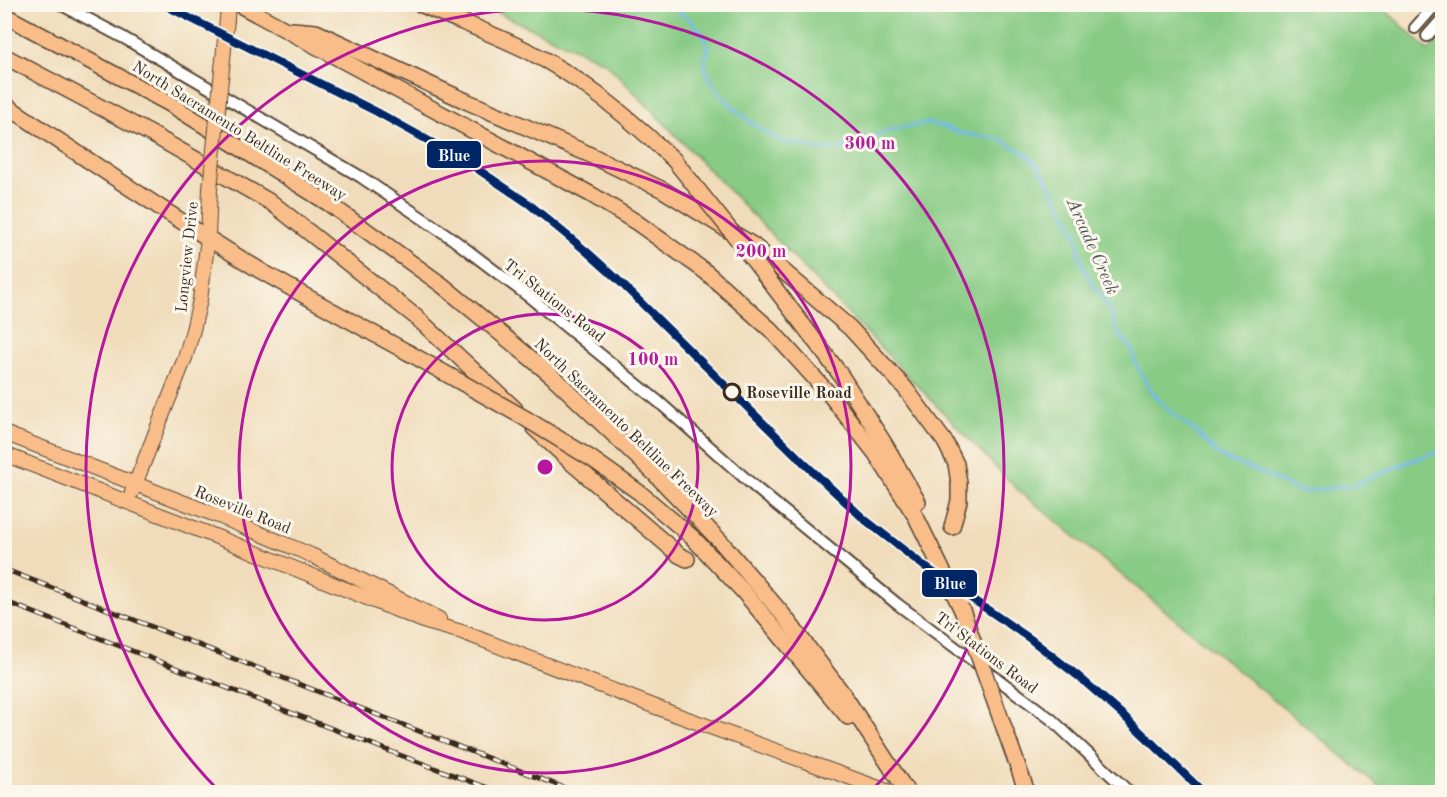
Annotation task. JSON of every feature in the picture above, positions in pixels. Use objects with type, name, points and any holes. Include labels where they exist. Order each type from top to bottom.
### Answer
[{"type":"highway","points":[[238,4],[592,195],[636,222],[698,266],[771,330],[880,448]]},
{"type":"highway","points":[[420,4],[531,52],[582,83],[630,119],[674,160],[734,235],[840,374],[880,448],[920,505],[962,610],[1027,792]]},
{"type":"highway","name":"North Sacramento Beltline Freeway","points":[[4,15],[170,104],[328,203],[442,285],[550,375],[653,472],[721,542],[784,616],[843,694],[907,792]]},
{"type":"highway","points":[[283,29],[316,32],[584,152],[663,190],[754,246],[850,328],[905,388],[945,442],[956,464],[959,483],[958,501],[952,527]]},
{"type":"highway","points":[[4,56],[153,135],[272,203],[416,317],[573,464],[679,555],[687,559]]},
{"type":"highway","points":[[4,104],[207,238],[263,272],[523,417],[583,453],[640,493],[693,538],[743,591],[896,775]]},
{"type":"main road","name":"Longview Drive","points":[[128,502],[185,358],[200,300],[228,4]]},
{"type":"main road","name":"Roseville Road","points":[[4,433],[221,517],[307,553],[427,612],[462,632]]},
{"type":"main road","name":"Roseville Road","points":[[4,454],[426,621],[462,632],[674,714],[890,792]]},
{"type":"street","name":"Tri Stations Road","points":[[60,4],[134,44],[351,171],[450,237],[532,299],[660,403],[756,488],[896,603],[1051,719],[1129,792]]},
{"type":"street","points":[[1415,28],[1436,4]]},
{"type":"street","points":[[1423,18],[1439,23],[1426,36]]},
{"type":"green space","points":[[1379,4],[1429,51],[1442,33],[1442,792],[1386,792],[1017,489],[606,63],[481,5]]},
{"type":"waterway","name":"Arcade Creek","points":[[665,4],[687,17],[701,32],[709,48],[705,58],[706,72],[720,94],[753,124],[776,139],[822,150],[841,148],[891,130],[928,123],[959,133],[1000,139],[1026,154],[1046,178],[1076,232],[1079,255],[1087,275],[1111,313],[1118,333],[1132,349],[1136,365],[1153,393],[1166,408],[1195,431],[1221,457],[1301,492],[1354,485],[1433,453],[1442,454]]},
{"type":"railway","points":[[4,569],[575,792]]},
{"type":"railway","points":[[4,601],[499,792]]},
{"type":"transit line","name":"Blue","points":[[162,4],[377,112],[467,162],[529,204],[616,278],[864,519],[924,566],[1029,638],[1078,676],[1125,717],[1203,792]]},
{"type":"place","name":"Roseville Road","points":[[732,392]]}]
